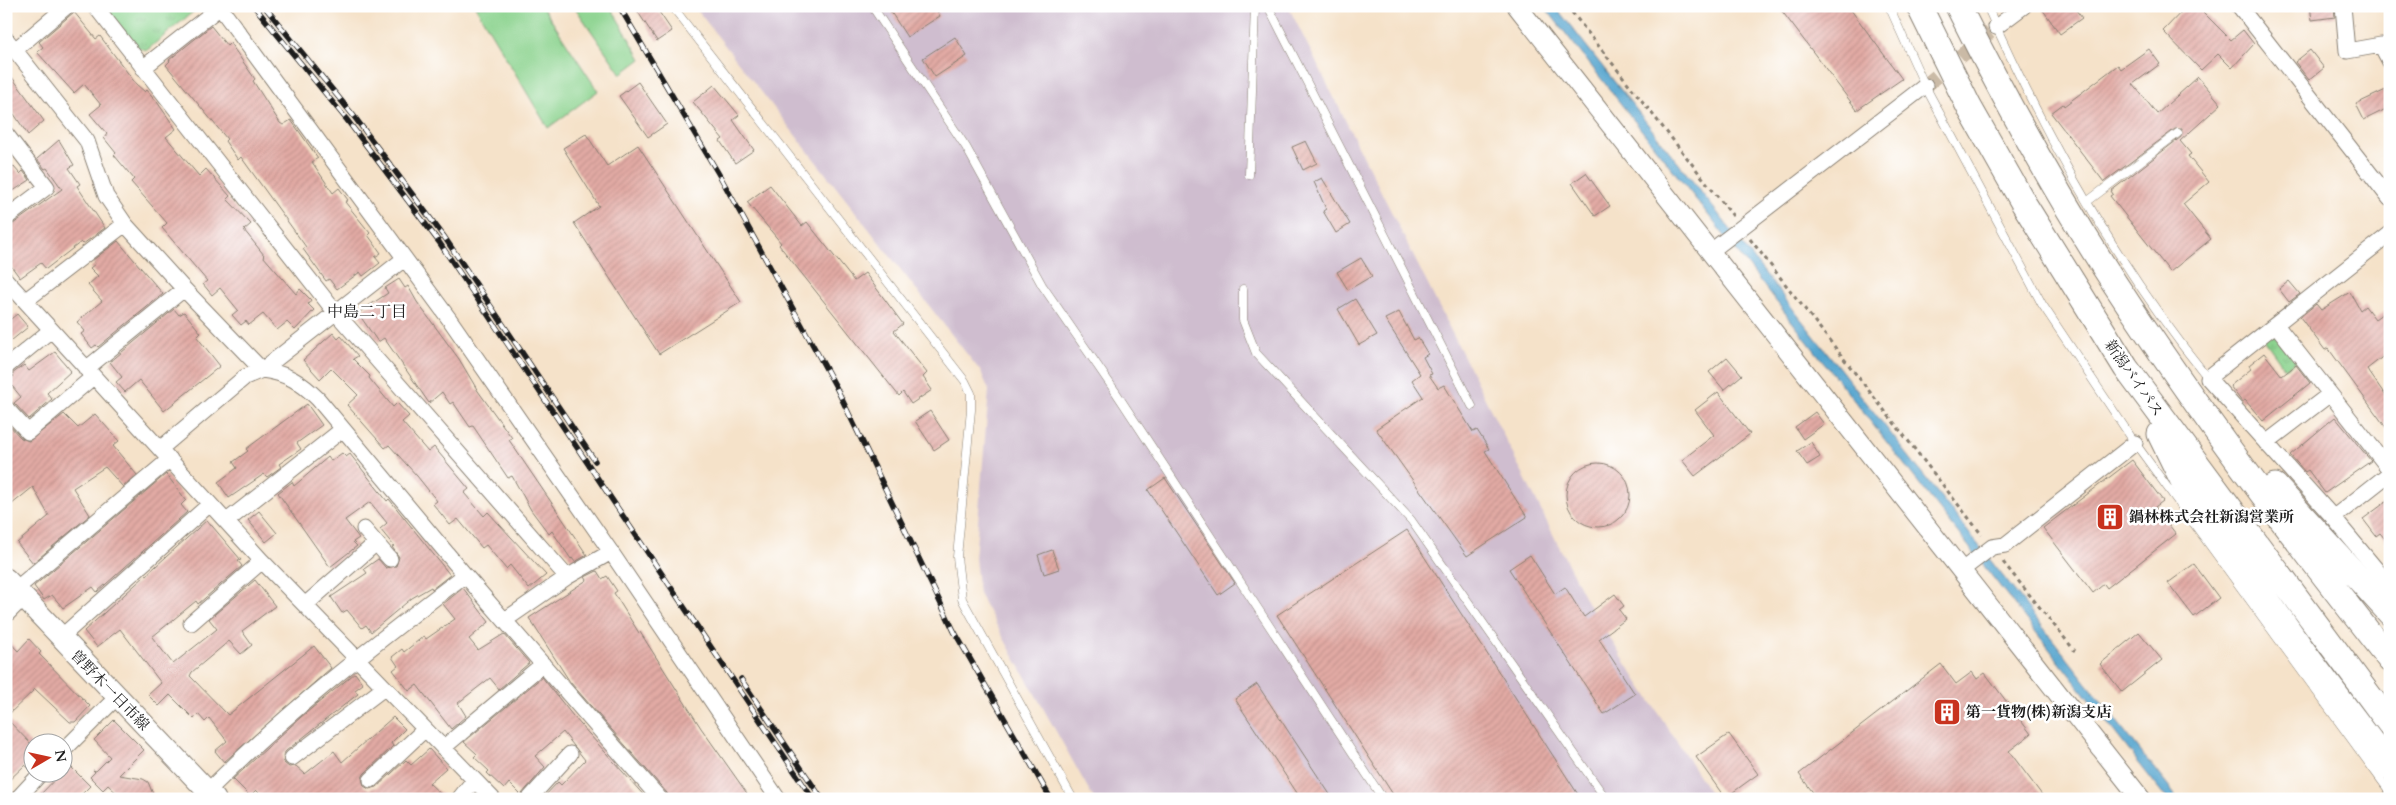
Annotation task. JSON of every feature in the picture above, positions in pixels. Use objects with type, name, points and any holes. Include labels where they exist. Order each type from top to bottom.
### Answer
[{"type":"highway","name":"新潟バイパス","points":[[1919,6],[1969,107],[2024,204],[2126,368],[2390,724]]},
{"type":"highway","points":[[1958,6],[1998,86],[2055,186],[2115,284],[2390,613]]},
{"type":"highway","points":[[2126,368],[2184,483],[2308,658],[2390,767]]},
{"type":"highway","points":[[2198,384],[2311,559],[2390,660]]},
{"type":"main road","name":"曽野木一日市線","points":[[15,588],[207,796]]},
{"type":"street","points":[[67,6],[11,45],[87,142],[106,196],[125,224],[184,290],[262,370],[279,372],[306,387],[465,575],[660,799]]},
{"type":"street","points":[[95,6],[336,313],[567,577]]},
{"type":"street","points":[[1516,6],[2141,799]]},
{"type":"street","points":[[1996,27],[2024,6]]},
{"type":"street","points":[[2239,6],[2390,199]]},
{"type":"street","points":[[2343,6],[2348,51],[2381,45],[2390,62]]},
{"type":"street","points":[[143,68],[219,7],[450,320],[611,552],[778,799]]},
{"type":"street","points":[[1711,251],[1925,86]]},
{"type":"street","points":[[6,134],[47,187],[6,218]]},
{"type":"street","points":[[24,301],[125,224]]},
{"type":"street","points":[[2390,234],[2276,325],[2198,384],[2266,443],[2390,586]]},
{"type":"street","points":[[6,614],[15,588],[165,454],[245,377],[262,370],[404,259]]},
{"type":"street","points":[[6,280],[262,561],[492,799]]},
{"type":"street","points":[[6,408],[28,432],[90,373],[184,290]]},
{"type":"street","points":[[2276,325],[2390,472],[2333,518]]},
{"type":"street","points":[[6,368],[51,330]]},
{"type":"street","points":[[2266,443],[2330,394]]},
{"type":"street","points":[[227,521],[343,429]]},
{"type":"street","points":[[1962,570],[1992,547],[2004,545],[2135,443]]},
{"type":"street","points":[[60,638],[210,504]]},
{"type":"street","points":[[364,529],[390,559]]},
{"type":"street","points":[[305,605],[376,543]]},
{"type":"street","points":[[505,620],[567,577],[611,552]]},
{"type":"street","points":[[191,623],[262,561]]},
{"type":"street","points":[[207,796],[243,755],[357,658],[465,575]]},
{"type":"street","points":[[443,748],[543,664]]},
{"type":"street","points":[[292,758],[384,688]]},
{"type":"street","points":[[72,742],[117,697]]},
{"type":"street","points":[[371,780],[424,730]]},
{"type":"street","points":[[529,799],[570,754]]},
{"type":"street","points":[[459,799],[474,780]]},
{"type":"street","points":[[17,799],[33,782]]},
{"type":"lane","points":[[672,6],[965,381],[971,393],[971,410],[957,557],[962,599],[975,627],[1073,799]]},
{"type":"lane","points":[[872,6],[966,147],[1042,285],[1115,392],[1382,799]]},
{"type":"lane","points":[[1248,174],[1255,6]]},
{"type":"lane","points":[[1268,6],[1472,406]]},
{"type":"lane","points":[[1889,6],[1925,86],[2042,304],[2135,443],[2390,792]]},
{"type":"lane","points":[[1987,6],[1996,27],[2088,201],[2147,296],[2177,340],[2198,384]]},
{"type":"lane","points":[[2088,201],[2178,133]]},
{"type":"lane","points":[[1243,289],[1243,320],[1256,353],[1411,520],[1606,799]]},
{"type":"path","points":[[1567,6],[2075,651]]},
{"type":"shaded area","points":[[694,6],[1288,6],[1589,606],[1714,799],[1094,799],[979,594],[975,558],[989,390],[981,372]]},
{"type":"green space","points":[[104,6],[200,6],[147,50],[138,48]]},
{"type":"green space","points":[[475,6],[542,6],[598,91],[548,128]]},
{"type":"green space","points":[[574,6],[610,6],[641,59],[621,74]]},
{"type":"green space","points":[[2276,328],[2299,359],[2285,369],[2263,338]]},
{"type":"water","points":[[1544,6],[1555,6],[2178,799],[2167,799]]},
{"type":"building","points":[[634,6],[655,6],[672,31],[657,41]]},
{"type":"building","points":[[887,6],[934,6],[940,16],[907,37]]},
{"type":"building","points":[[1778,6],[1848,6],[1902,79],[1857,110]]},
{"type":"building","points":[[2040,6],[2073,6],[2082,18],[2060,34]]},
{"type":"building","points":[[2187,6],[2197,6],[2231,40],[2243,30],[2254,44],[2232,68],[2218,54],[2201,70],[2163,31]]},
{"type":"building","points":[[2310,6],[2334,6],[2335,17],[2312,20]]},
{"type":"building","points":[[74,12],[96,39],[100,36],[136,84],[145,92],[147,90],[157,102],[176,129],[166,137],[199,176],[206,169],[230,196],[227,199],[251,224],[244,230],[263,256],[296,294],[300,289],[311,300],[308,304],[314,310],[295,330],[287,322],[277,330],[263,314],[249,325],[246,321],[241,325],[232,315],[238,310],[220,288],[212,295],[203,284],[207,281],[162,228],[167,223],[131,182],[134,179],[114,155],[116,153],[104,138],[107,134],[90,114],[101,105],[84,84],[74,93],[37,52],[43,47],[39,42]]},
{"type":"building","points":[[211,26],[227,46],[230,43],[255,79],[253,81],[280,123],[283,125],[291,120],[318,158],[312,162],[333,193],[339,188],[348,200],[345,202],[370,233],[368,235],[381,253],[375,257],[380,263],[363,276],[360,272],[337,289],[329,279],[326,281],[303,249],[306,247],[241,157],[238,160],[225,141],[227,139],[166,65],[169,60]]},
{"type":"building","points":[[955,37],[967,56],[935,77],[923,58]]},
{"type":"building","points":[[2149,49],[2160,64],[2133,84],[2157,114],[2198,77],[2221,104],[2180,141],[2191,154],[2188,156],[2209,182],[2183,204],[2211,239],[2170,272],[2110,196],[2113,194],[2111,191],[2181,137],[2182,129],[2175,129],[2104,182],[2051,113],[2063,104],[2064,106],[2118,65],[2121,69]]},
{"type":"building","points":[[2310,50],[2324,68],[2309,80],[2295,62]]},
{"type":"building","points":[[6,69],[44,121],[28,135],[6,102]]},
{"type":"building","points":[[638,82],[667,124],[648,137],[619,96]]},
{"type":"building","points":[[714,85],[739,115],[733,120],[754,150],[735,163],[720,141],[723,139],[693,102]]},
{"type":"building","points":[[2390,88],[2390,107],[2364,120],[2356,104]]},
{"type":"building","points":[[586,134],[607,166],[638,145],[741,302],[659,354],[574,223],[599,206],[563,148]]},
{"type":"building","points":[[59,140],[74,165],[69,168],[80,184],[77,186],[105,228],[83,244],[81,242],[46,269],[41,263],[20,278],[6,259],[6,229],[62,189],[47,168],[45,169],[37,159]]},
{"type":"building","points":[[1306,141],[1317,163],[1303,170],[1292,147]]},
{"type":"building","points":[[6,158],[20,174],[23,171],[30,180],[13,191],[11,188],[6,192]]},
{"type":"building","points":[[1586,173],[1610,206],[1595,216],[1572,183]]},
{"type":"building","points":[[1322,178],[1350,224],[1336,233],[1323,211],[1326,209],[1314,182]]},
{"type":"building","points":[[770,185],[802,226],[807,222],[854,281],[865,273],[903,324],[894,331],[927,373],[923,377],[932,390],[911,404],[903,392],[899,396],[779,245],[781,243],[747,202]]},
{"type":"building","points":[[118,241],[163,294],[98,347],[96,345],[92,348],[81,334],[85,331],[77,322],[102,301],[88,285],[98,276],[90,268],[95,264],[93,260]]},
{"type":"building","points":[[1361,258],[1372,276],[1348,290],[1337,272]]},
{"type":"building","points":[[399,279],[405,288],[408,286],[417,302],[459,359],[478,391],[512,438],[509,440],[587,555],[575,562],[571,559],[552,531],[549,534],[531,510],[512,476],[508,478],[473,426],[470,427],[453,402],[450,404],[442,392],[429,403],[384,338],[378,342],[358,313],[388,293],[385,288]]},
{"type":"building","points":[[2289,281],[2300,294],[2289,302],[2279,289]]},
{"type":"building","points":[[2350,292],[2360,310],[2365,306],[2375,319],[2390,308],[2390,351],[2367,369],[2390,402],[2390,433],[2328,348],[2325,350],[2300,317],[2316,304],[2321,310]]},
{"type":"building","points":[[1355,299],[1377,335],[1359,345],[1338,309]]},
{"type":"building","points":[[174,309],[179,315],[184,312],[201,333],[197,337],[220,366],[164,411],[139,380],[125,392],[116,382],[122,377],[110,362]]},
{"type":"building","points":[[1399,312],[1414,340],[1418,338],[1428,354],[1423,357],[1432,374],[1429,375],[1438,388],[1444,385],[1473,432],[1477,430],[1489,449],[1485,451],[1527,517],[1467,556],[1376,429],[1423,397],[1412,380],[1420,374],[1385,319]]},
{"type":"building","points":[[17,314],[28,327],[6,345],[6,323]]},
{"type":"building","points":[[333,333],[338,339],[341,336],[358,356],[353,359],[370,376],[369,378],[393,407],[397,403],[409,416],[402,422],[428,452],[434,447],[469,489],[464,493],[484,516],[488,512],[546,575],[529,589],[510,565],[506,569],[486,545],[482,548],[458,519],[450,525],[433,504],[437,501],[417,476],[389,445],[385,448],[347,405],[358,395],[331,368],[320,379],[303,360]]},
{"type":"building","points":[[55,352],[71,371],[47,393],[52,399],[29,419],[14,403],[21,397],[8,381],[14,376],[12,374],[24,365],[29,371]]},
{"type":"building","points":[[2264,353],[2282,376],[2296,365],[2310,383],[2263,421],[2245,400],[2242,402],[2230,386],[2251,369],[2249,365]]},
{"type":"building","points":[[1727,357],[1742,375],[1724,390],[1709,372]]},
{"type":"building","points":[[1718,392],[1750,434],[1695,476],[1682,460],[1714,435],[1695,410]]},
{"type":"building","points":[[307,404],[322,425],[297,443],[301,449],[279,464],[281,467],[267,477],[264,474],[229,498],[218,482],[237,468],[233,462],[248,451],[246,449]]},
{"type":"building","points":[[930,411],[949,440],[934,450],[915,421]]},
{"type":"building","points":[[1815,412],[1824,424],[1803,439],[1795,427]]},
{"type":"building","points":[[64,414],[78,428],[95,414],[119,441],[113,446],[137,475],[123,487],[105,467],[73,488],[90,515],[33,563],[17,543],[49,516],[33,487],[6,509],[6,422],[21,438],[29,441]]},
{"type":"building","points":[[2335,417],[2371,461],[2325,493],[2308,470],[2305,472],[2290,455]]},
{"type":"building","points":[[1811,442],[1820,457],[1807,465],[1797,451]]},
{"type":"building","points":[[342,453],[346,457],[350,454],[450,575],[432,589],[431,587],[412,598],[371,632],[366,625],[362,628],[347,610],[342,613],[331,597],[367,573],[364,569],[378,559],[386,568],[396,566],[399,557],[392,547],[394,546],[380,529],[387,523],[370,502],[345,520],[359,538],[353,542],[357,546],[330,567],[278,493],[292,482],[294,486],[328,457],[331,461]]},
{"type":"building","name":"鍋林株式会社新潟営業所","points":[[2132,460],[2163,501],[2155,507],[2176,534],[2107,588],[2104,584],[2093,593],[2043,528]]},
{"type":"building","points":[[1592,463],[1604,463],[1621,472],[1628,483],[1630,495],[1628,507],[1621,518],[1604,527],[1592,527],[1580,522],[1571,513],[1566,501],[1566,489],[1571,477],[1580,468]]},
{"type":"building","points":[[166,474],[186,500],[181,505],[187,512],[97,592],[93,587],[63,608],[52,595],[44,600],[34,586]]},
{"type":"building","points":[[1165,478],[1235,583],[1218,595],[1148,490]]},
{"type":"building","points":[[2390,499],[2390,545],[2380,533],[2376,536],[2363,519]]},
{"type":"building","points":[[259,511],[277,533],[266,542],[248,520]]},
{"type":"building","points":[[207,520],[241,560],[238,561],[242,566],[198,604],[196,601],[152,637],[173,664],[217,629],[209,619],[255,580],[275,606],[242,631],[252,645],[241,654],[229,641],[192,672],[190,676],[228,715],[314,646],[331,668],[224,762],[215,751],[227,741],[209,718],[205,722],[198,714],[194,719],[170,695],[159,706],[148,695],[161,683],[120,629],[97,647],[84,631]]},
{"type":"building","points":[[1407,530],[1581,799],[1396,799],[1277,615]]},
{"type":"building","points":[[1052,550],[1059,569],[1044,574],[1038,555]]},
{"type":"building","points":[[1530,555],[1555,594],[1565,587],[1584,617],[1615,594],[1624,606],[1619,610],[1626,619],[1599,639],[1635,694],[1604,714],[1509,569]]},
{"type":"building","points":[[2194,564],[2219,598],[2194,617],[2168,583]]},
{"type":"building","points":[[597,571],[602,579],[607,576],[617,591],[614,593],[639,633],[701,728],[751,799],[669,799],[667,793],[570,682],[529,618],[587,580],[585,577]]},
{"type":"building","points":[[463,588],[489,622],[469,639],[478,650],[504,634],[529,663],[499,689],[490,678],[458,703],[466,716],[451,729],[417,685],[409,691],[393,670],[398,666],[392,657],[402,649],[404,652],[424,636],[426,639],[455,619],[443,604]]},
{"type":"building","points":[[2139,632],[2162,660],[2122,692],[2100,664]]},
{"type":"building","points":[[6,638],[18,651],[29,639],[41,652],[39,654],[90,706],[75,722],[70,722],[35,689],[6,717]]},
{"type":"building","name":"第一貨物(株)新潟支店","points":[[1941,664],[1956,684],[1972,672],[1977,679],[1985,673],[2031,734],[2009,751],[2045,799],[1818,799],[1799,774]]},
{"type":"building","points":[[355,673],[363,684],[355,690],[358,694],[286,751],[283,755],[284,763],[289,767],[296,766],[305,774],[334,751],[342,762],[393,717],[405,729],[391,743],[393,746],[364,774],[362,778],[364,786],[369,789],[377,787],[406,760],[411,765],[429,749],[446,768],[429,783],[446,799],[265,799],[256,790],[250,796],[233,779],[301,717]]},
{"type":"building","points":[[542,677],[573,716],[647,799],[542,799],[558,782],[561,785],[585,760],[563,732],[535,756],[545,767],[521,795],[509,783],[504,789],[487,773],[489,771],[474,757],[477,754],[464,742]]},
{"type":"building","points":[[1257,684],[1333,799],[1301,799],[1235,699]]},
{"type":"building","points":[[6,718],[22,735],[22,768],[6,783]]},
{"type":"building","points":[[114,720],[144,750],[119,775],[143,779],[148,782],[155,799],[123,799],[108,785],[103,790],[90,777],[95,772],[93,770],[96,771],[110,757],[94,740]]},
{"type":"building","points":[[1729,734],[1758,774],[1725,798],[1696,757]]},
{"type":"building","points":[[72,768],[90,786],[77,799],[36,799],[52,782],[72,782]]},
{"type":"tunnel","points":[[1925,86],[1996,27]]},
{"type":"railway","points":[[254,6],[347,120],[439,242],[813,799]]},
{"type":"railway","points":[[264,6],[353,115],[445,238],[595,461]]},
{"type":"railway","points":[[619,6],[721,178],[836,387],[954,631],[1051,799]]},
{"type":"railway","points":[[741,679],[822,799]]},
{"type":"place","name":"鍋林株式会社新潟営業所","points":[[2110,517]]},
{"type":"place","name":"第一貨物(株)新潟支店","points":[[1947,712]]},
{"type":"district","name":"中島二丁目","points":[[367,312]]}]
